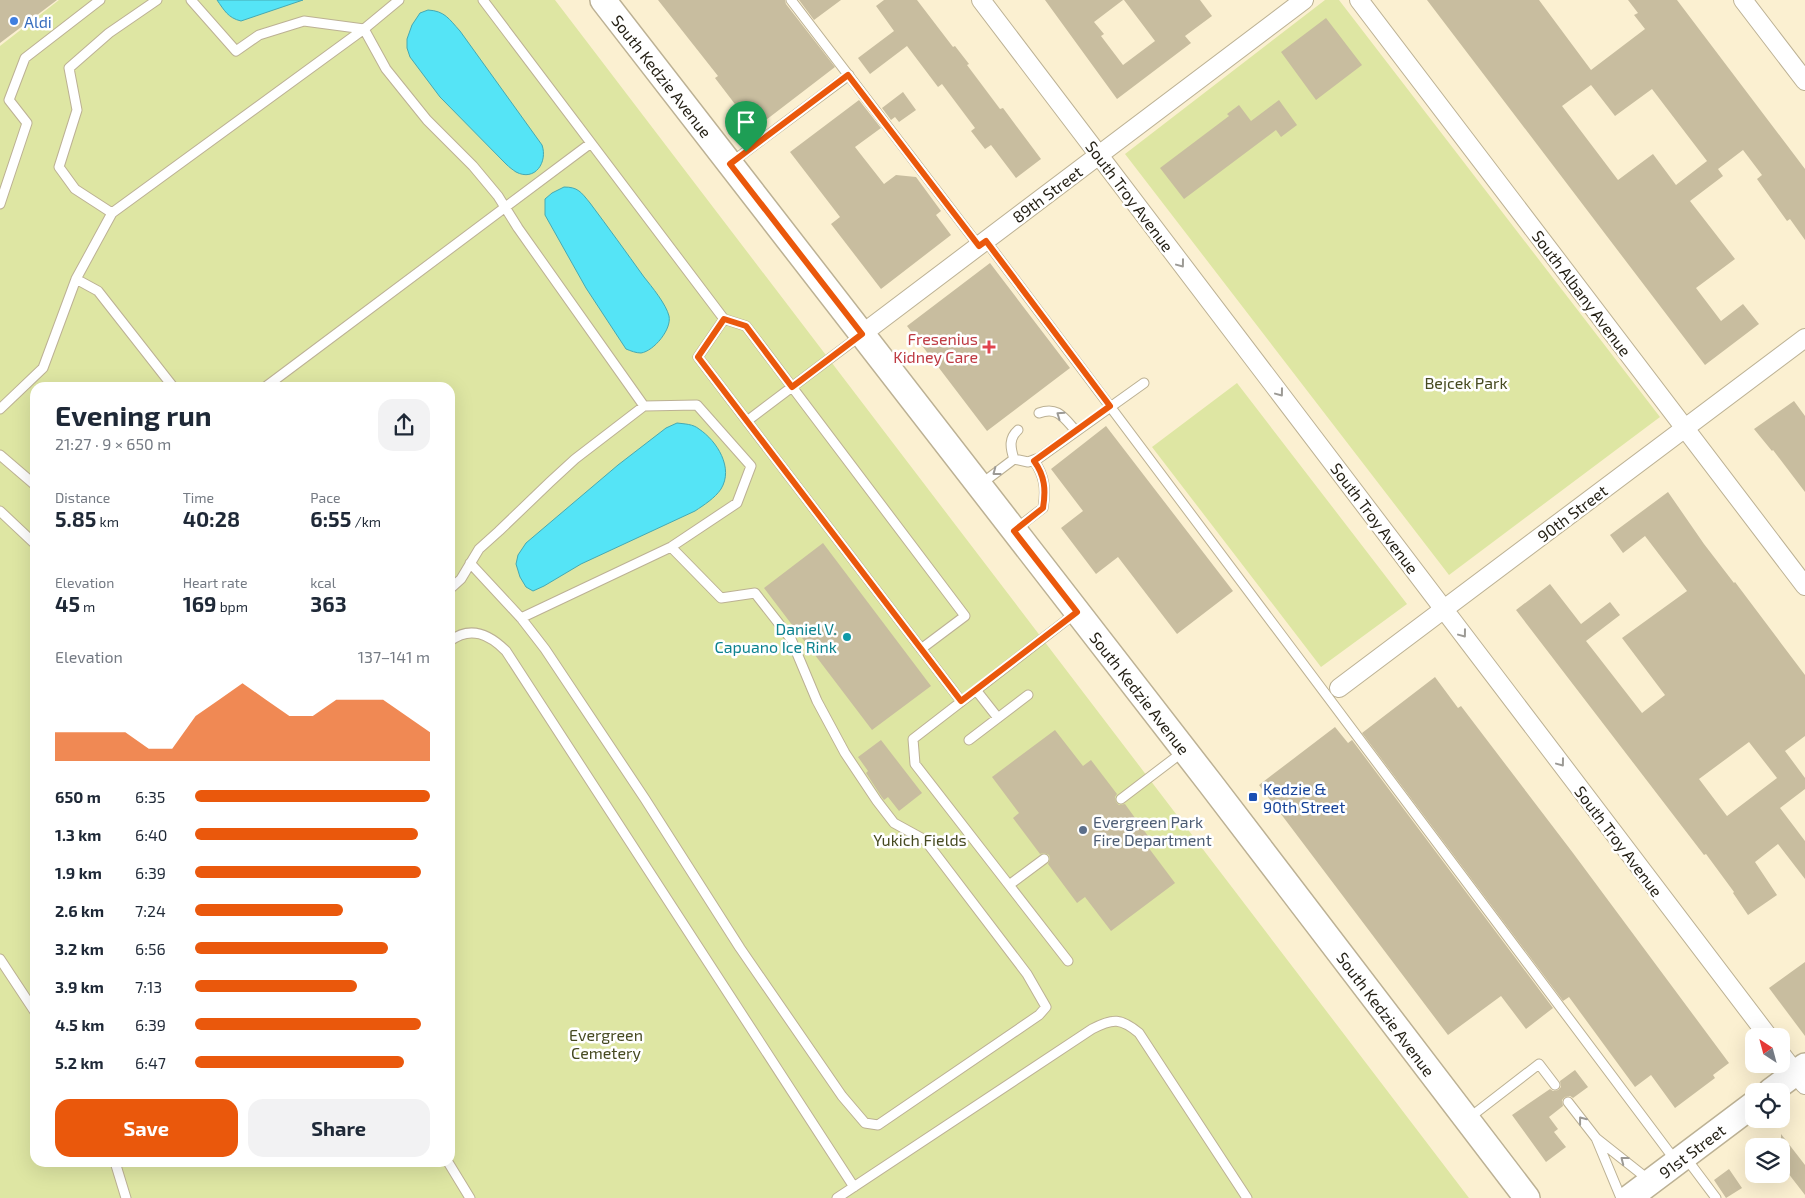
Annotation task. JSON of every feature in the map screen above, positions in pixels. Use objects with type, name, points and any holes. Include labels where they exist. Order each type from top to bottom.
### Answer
[{"type":"main road","name":"South Kedzie Avenue","points":[[603,0],[1077,612],[1527,1198]]},
{"type":"main road","points":[[1780,1083],[1797,1069]]},
{"type":"main road","name":"91st Street","points":[[1629,1198],[1745,1111]]},
{"type":"street","name":"South Troy Avenue","points":[[981,0],[1762,1028]]},
{"type":"street","name":"89th Street","points":[[862,334],[1304,0]]},
{"type":"street","name":"South Albany Avenue","points":[[1359,0],[1805,586]]},
{"type":"street","points":[[1743,0],[1805,81]]},
{"type":"street","name":"90th Street","points":[[1339,688],[1805,338]]},
{"type":"lane","points":[[0,204],[26,123],[4,101],[25,58],[100,0]]},
{"type":"lane","points":[[112,213],[75,189],[59,167],[77,110],[68,68],[108,33],[157,0]]},
{"type":"lane","points":[[191,0],[236,51],[259,35],[304,21],[364,29]]},
{"type":"lane","points":[[0,409],[43,368],[76,279],[112,213],[364,29],[399,0]]},
{"type":"lane","points":[[483,0],[724,319],[746,326],[966,616],[921,649]]},
{"type":"lane","points":[[791,0],[848,75],[1110,406],[1681,1159],[1716,1198]]},
{"type":"lane","points":[[364,29],[386,69],[427,120],[473,166],[498,196],[644,406]]},
{"type":"lane","points":[[730,164],[848,75]]},
{"type":"lane","points":[[272,382],[591,143]]},
{"type":"lane","points":[[76,279],[98,291],[169,382]]},
{"type":"lane","points":[[724,319],[698,357],[961,701]]},
{"type":"lane","points":[[747,420],[862,334]]},
{"type":"lane","points":[[978,486],[1014,459],[1028,462],[1034,461],[1144,382]]},
{"type":"lane","points":[[455,584],[461,579],[479,549],[556,476],[644,406],[697,405],[751,466],[737,503],[671,547],[521,618]]},
{"type":"lane","points":[[1039,413],[1051,410],[1057,412],[1076,431]]},
{"type":"lane","points":[[1014,459],[1011,441],[1012,435],[1018,430]]},
{"type":"lane","points":[[0,455],[30,481]]},
{"type":"lane","points":[[1014,531],[1043,508],[1045,492],[1043,479],[1041,469],[1034,461]]},
{"type":"lane","points":[[0,511],[30,539]]},
{"type":"lane","points":[[470,563],[521,618],[545,649],[645,799],[740,948],[842,1096],[865,1123],[878,1125],[1039,1015],[1046,1007],[1027,974],[925,840],[894,823],[877,801],[845,753],[817,701],[792,639],[755,593],[721,598],[671,547]]},
{"type":"lane","points":[[1068,961],[915,764],[912,739],[1077,612]]},
{"type":"lane","points":[[455,638],[464,633],[475,632],[496,641],[506,651],[854,1187]]},
{"type":"lane","points":[[976,690],[998,718]]},
{"type":"lane","points":[[969,740],[1028,695]]},
{"type":"lane","points":[[1121,799],[1184,751]]},
{"type":"lane","points":[[1009,885],[1044,859]]},
{"type":"lane","points":[[0,959],[30,1004]]},
{"type":"lane","points":[[837,1198],[1092,1028],[1107,1021],[1129,1025],[1139,1033],[1247,1198]]},
{"type":"lane","points":[[1467,1120],[1539,1064],[1555,1085]]},
{"type":"lane","points":[[1568,1102],[1596,1138],[1652,1181]]},
{"type":"lane","points":[[1596,1138],[1621,1198]]},
{"type":"lane","points":[[117,1167],[126,1198]]},
{"type":"lane","points":[[451,1167],[470,1198]]},
{"type":"green space","name":"Yukich Fields","points":[[59,0],[555,0],[1469,1198],[0,1198],[0,46]]},
{"type":"green space","name":"Bejcek Park","points":[[1325,0],[1339,0],[1660,417],[1449,575],[1125,154]]},
{"type":"green space","points":[[1237,383],[1407,604],[1321,667],[1152,447]]},
{"type":"water","points":[[217,0],[303,0],[241,21],[230,16]]},
{"type":"water","points":[[428,10],[439,12],[450,19],[542,145],[543,158],[538,169],[534,172],[523,174],[516,172],[507,165],[440,97],[410,57],[407,39],[412,25],[420,13]]},
{"type":"water","points":[[564,187],[576,189],[584,196],[665,306],[669,316],[668,327],[661,339],[646,351],[639,353],[626,349],[586,288],[545,215],[545,199]]},
{"type":"water","points":[[677,423],[697,427],[712,440],[722,456],[726,472],[725,481],[716,495],[695,511],[581,564],[544,586],[533,591],[526,587],[520,577],[516,564],[518,555],[526,543],[618,465],[666,428]]},
{"type":"building","name":"Aldi","points":[[0,0],[57,0],[0,43]]},
{"type":"building","points":[[658,0],[785,0],[786,4],[835,67],[754,129],[715,78],[718,76]]},
{"type":"building","points":[[799,0],[841,0],[814,20]]},
{"type":"building","points":[[884,0],[917,0],[953,47],[955,46],[1000,109],[1003,108],[1041,159],[1016,178],[991,145],[985,149],[971,131],[975,128],[942,84],[938,87],[907,46],[870,74],[858,58],[894,31],[876,6]]},
{"type":"building","points":[[1045,0],[1123,0],[1094,22],[1104,34],[1101,36],[1123,65],[1155,41],[1124,0],[1200,0],[1212,16],[1185,36],[1191,43],[1117,99]]},
{"type":"building","points":[[1427,0],[1539,0],[1591,70],[1645,29],[1634,15],[1638,13],[1628,0],[1677,0],[1805,169],[1805,240],[1790,219],[1787,221],[1757,179],[1762,175],[1743,150],[1718,169],[1723,176],[1690,201],[1735,259],[1696,288],[1721,321],[1743,304],[1759,324],[1705,365]],"holes":[[[1591,85],[1615,116],[1652,89],[1707,161],[1676,185],[1653,154],[1618,180],[1562,106]]]},
{"type":"building","points":[[1326,18],[1362,65],[1316,100],[1281,52]]},
{"type":"building","points":[[903,92],[916,110],[899,122],[895,117],[891,120],[882,108]]},
{"type":"building","points":[[859,100],[881,128],[855,147],[884,184],[896,175],[916,177],[941,211],[936,215],[951,235],[881,289],[831,224],[840,217],[790,152]]},
{"type":"building","points":[[1279,100],[1297,125],[1281,137],[1276,130],[1184,199],[1160,168],[1229,116],[1227,114],[1239,105],[1251,121]]},
{"type":"building","name":"Fresenius Kidney Care","points":[[990,263],[1070,368],[987,431],[907,326]]},
{"type":"building","points":[[1794,401],[1805,416],[1805,492],[1773,450],[1754,429]]},
{"type":"building","points":[[1106,426],[1233,591],[1177,634],[1118,557],[1096,574],[1061,528],[1083,511],[1051,469]]},
{"type":"building","points":[[1668,492],[1704,544],[1805,675],[1805,736],[1785,751],[1805,778],[1805,789],[1780,808],[1805,841],[1805,879],[1778,844],[1755,862],[1777,895],[1748,915],[1734,892],[1706,854],[1704,855],[1516,610],[1550,584],[1581,624],[1610,602],[1620,615],[1586,641],[1642,713],[1665,695],[1622,638],[1687,591],[1645,536],[1623,553],[1610,535]],"holes":[[[1749,742],[1777,778],[1727,816],[1699,779]]]},
{"type":"building","name":"Daniel V. Capuano Ice Rink","points":[[823,543],[931,686],[872,730],[764,588]]},
{"type":"building","points":[[1435,677],[1458,708],[1461,706],[1573,853],[1729,1063],[1713,1075],[1715,1078],[1675,1108],[1651,1075],[1635,1087],[1569,997],[1563,1001],[1362,733]]},
{"type":"building","points":[[1335,727],[1348,743],[1352,740],[1553,1008],[1526,1029],[1501,996],[1448,1035],[1259,785]]},
{"type":"building","name":"Evergreen Park Fire Department","points":[[1055,730],[1083,766],[1091,760],[1117,794],[1115,797],[1116,802],[1119,805],[1125,804],[1153,843],[1148,847],[1175,883],[1111,931],[1085,897],[1077,903],[1048,864],[1049,855],[1040,854],[1013,818],[1019,813],[992,777]]},
{"type":"building","points":[[881,740],[922,793],[899,811],[888,797],[884,800],[858,757]]},
{"type":"building","points":[[1805,962],[1805,1036],[1769,988]]},
{"type":"building","points":[[1575,1070],[1588,1087],[1573,1098],[1570,1096],[1565,1097],[1562,1100],[1563,1106],[1549,1117],[1558,1129],[1554,1132],[1566,1147],[1546,1162],[1512,1115],[1550,1089],[1553,1091],[1558,1090],[1561,1087],[1560,1081]]},
{"type":"building","points":[[1790,1146],[1805,1165],[1805,1195],[1790,1176]]},
{"type":"building","points":[[1729,1169],[1742,1188],[1726,1198],[1714,1180]]},
{"type":"place","name":"Aldi","points":[[14,21]]},
{"type":"place","name":"Fresenius Kidney Care","points":[[989,347]]},
{"type":"place","name":"Daniel V. Capuano Ice Rink","points":[[847,637]]},
{"type":"place","name":"Kedzie & 90th Street","points":[[1253,797]]},
{"type":"place","name":"Evergreen Park Fire Department","points":[[1083,830]]},
{"type":"route","points":[[848,75],[979,246],[986,241],[1110,406],[1034,461],[1041,469],[1043,479],[1045,492],[1043,508],[1014,531],[1077,612],[961,701],[698,357],[724,319],[746,326],[792,387],[862,334],[730,164],[746,152],[848,75]]},
{"type":"park label","name":"Evergreen Cemetery","points":[[606,1043]]}]
